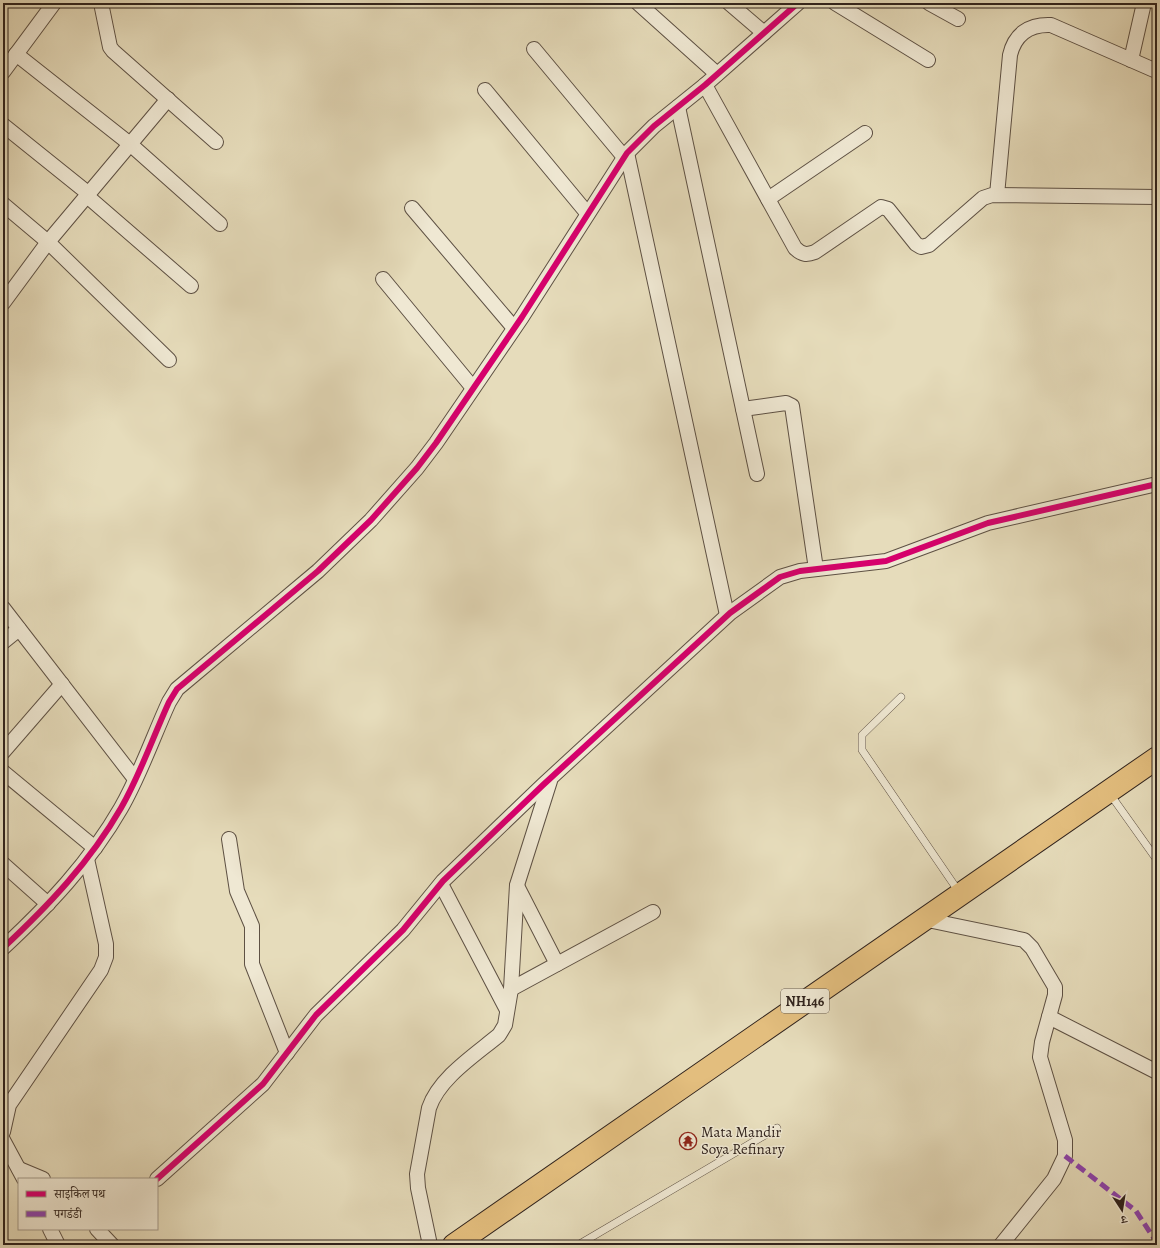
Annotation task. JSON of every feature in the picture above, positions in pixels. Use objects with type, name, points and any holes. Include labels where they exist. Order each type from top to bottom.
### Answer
[{"type":"highway","name":"NH146","points":[[454,1245],[473,1236],[923,919],[1157,758]]},
{"type":"street","points":[[3,72],[54,3]]},
{"type":"street","points":[[101,3],[110,47],[113,51],[216,142]]},
{"type":"street","points":[[638,3],[717,74]]},
{"type":"street","points":[[729,3],[764,33]]},
{"type":"street","points":[[3,948],[48,904],[87,860],[121,808],[169,702],[178,689],[318,571],[371,520],[422,462],[514,328],[625,155],[649,131],[705,85],[798,3]]},
{"type":"street","points":[[835,3],[928,60]]},
{"type":"street","points":[[929,3],[958,20]]},
{"type":"street","points":[[1131,60],[1144,3]]},
{"type":"street","points":[[997,195],[1010,55],[1015,40],[1021,33],[1031,27],[1041,24],[1051,25],[1154,70]]},
{"type":"street","points":[[534,49],[625,155],[727,615]]},
{"type":"street","points":[[16,54],[130,144],[220,224]]},
{"type":"street","points":[[705,85],[795,248],[806,255],[816,252],[877,209],[884,207],[888,209],[918,245],[926,246],[983,198],[997,195],[1157,197]]},
{"type":"street","points":[[485,90],[587,213]]},
{"type":"street","points":[[3,303],[48,242],[168,99]]},
{"type":"street","points":[[678,107],[757,474]]},
{"type":"street","points":[[3,125],[88,195],[190,286]]},
{"type":"street","points":[[768,199],[865,133]]},
{"type":"street","points":[[3,204],[48,242],[169,360]]},
{"type":"street","points":[[412,208],[514,328]]},
{"type":"street","points":[[383,279],[473,388]]},
{"type":"street","points":[[743,409],[786,402],[792,406],[816,569]]},
{"type":"street","points":[[158,1178],[259,1088],[316,1015],[403,930],[441,884],[550,778],[727,615],[780,577],[795,572],[886,561],[988,523],[1157,484]]},
{"type":"street","points":[[3,608],[135,779]]},
{"type":"street","points":[[3,642],[19,629]]},
{"type":"street","points":[[3,752],[62,684]]},
{"type":"street","points":[[3,772],[95,848]]},
{"type":"street","points":[[430,1245],[416,1174],[429,1108],[435,1093],[446,1080],[502,1033],[511,988],[516,885],[550,778]]},
{"type":"street","points":[[229,839],[237,891],[252,926],[253,967],[286,1054]]},
{"type":"street","points":[[3,1132],[9,1105],[104,964],[106,944],[87,860]]},
{"type":"street","points":[[3,864],[48,904]]},
{"type":"street","points":[[441,884],[507,1010]]},
{"type":"street","points":[[516,885],[557,964]]},
{"type":"street","points":[[511,988],[653,912]]},
{"type":"street","points":[[923,919],[1020,938],[1027,942],[1054,987],[1055,995],[1042,1042],[1040,1057],[1065,1140],[1065,1156],[1054,1179],[1001,1245]]},
{"type":"street","points":[[1049,1017],[1157,1072]]},
{"type":"street","points":[[3,1140],[21,1174],[39,1178]]},
{"type":"street","points":[[50,1230],[58,1245]]},
{"type":"street","points":[[99,1230],[112,1245]]},
{"type":"lane","points":[[901,698],[862,735],[862,750],[960,894]]},
{"type":"lane","points":[[1109,792],[1157,860]]},
{"type":"lane","points":[[578,1245],[777,1128]]},
{"type":"marked path","points":[[1065,1156],[1136,1211],[1157,1243]]},
{"type":"cycle path","points":[[3,948],[52,899],[82,865],[109,828],[134,782],[169,702],[177,689],[318,571],[371,520],[417,468],[436,443],[522,317],[627,153],[654,126],[705,85],[798,3]]},
{"type":"cycle path","points":[[158,1178],[263,1084],[316,1015],[403,930],[443,881],[543,785],[730,613],[780,577],[800,571],[886,561],[988,523],[1157,484]]},
{"type":"place","name":"Mata Mandir Soya Refinary","points":[[688,1141]]}]
